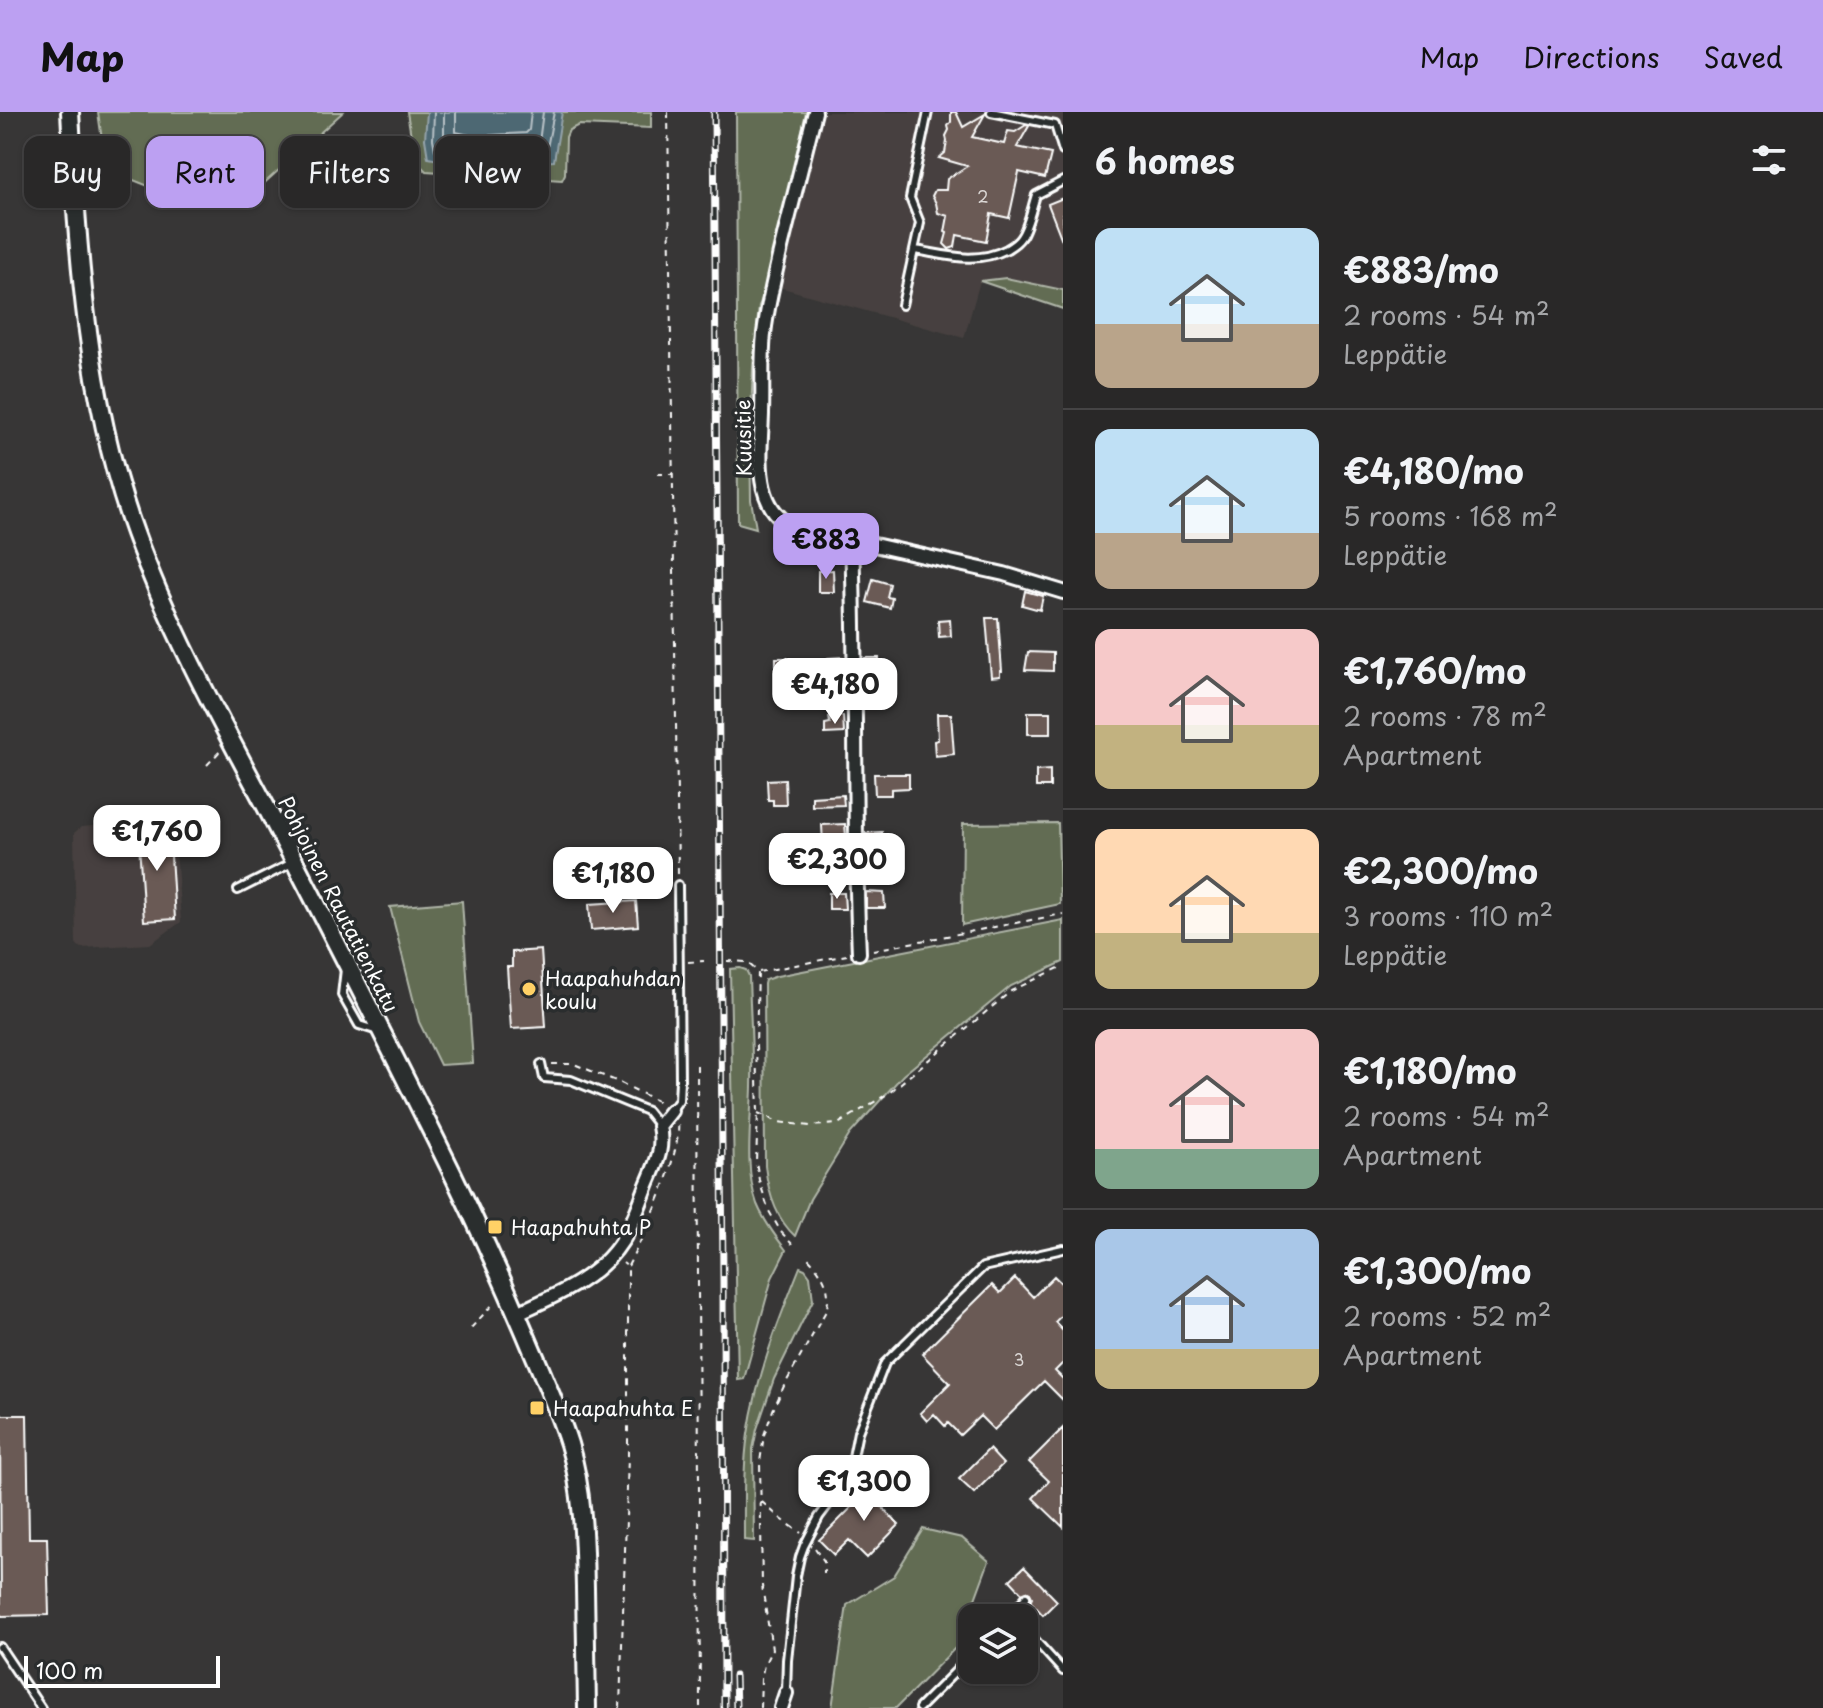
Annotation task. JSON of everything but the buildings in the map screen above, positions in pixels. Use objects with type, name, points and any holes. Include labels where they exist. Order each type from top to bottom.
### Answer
[{"type":"street","name":"Pohjoinen Rautatienkatu","points":[[70,112],[84,311],[104,426],[118,482],[170,618],[455,1177],[543,1374],[569,1446],[580,1505],[587,1708]]},
{"type":"street","name":"Kuusitie","points":[[815,112],[777,267],[764,335],[761,470],[767,502],[781,519],[798,528],[1004,574],[1063,592]]},
{"type":"street","points":[[852,541],[859,953]]},
{"type":"street","points":[[517,1313],[568,1290],[614,1253],[629,1229],[662,1149],[659,1126],[671,1111]]},
{"type":"street","points":[[781,1708],[786,1693]]},
{"type":"lane","points":[[902,305],[920,223],[910,198],[928,112]]},
{"type":"lane","points":[[991,112],[1055,125],[1063,151]]},
{"type":"lane","points":[[915,250],[965,259],[983,258],[1001,252],[1022,237],[1036,195],[1063,181]]},
{"type":"lane","points":[[238,890],[294,862]]},
{"type":"lane","points":[[671,1111],[679,1100],[680,1080],[678,885]]},
{"type":"lane","points":[[541,1064],[544,1078],[571,1080],[647,1111],[659,1126]]},
{"type":"lane","points":[[786,1693],[796,1576],[804,1546],[819,1517],[849,1477],[858,1432],[885,1363],[983,1267],[1063,1249]]},
{"type":"lane","points":[[1021,1604],[1026,1597]]},
{"type":"lane","points":[[1038,1643],[1063,1671]]},
{"type":"lane","points":[[0,1647],[41,1708]]},
{"type":"lane","points":[[919,1708],[958,1669]]},
{"type":"path","points":[[668,112],[678,885]]},
{"type":"path","points":[[657,474],[672,474]]},
{"type":"path","points":[[207,765],[231,742]]},
{"type":"path","points":[[758,972],[1063,914]]},
{"type":"path","points":[[679,963],[704,961]]},
{"type":"path","points":[[727,961],[747,962],[758,972],[756,1161],[764,1200],[772,1218],[792,1244]]},
{"type":"path","points":[[758,1113],[778,1122],[810,1126],[838,1124],[889,1093],[1011,991],[1063,966]]},
{"type":"path","points":[[541,1064],[574,1064],[621,1083],[671,1111]]},
{"type":"path","points":[[697,1065],[700,1708]]},
{"type":"path","points":[[614,1253],[628,1267],[628,1456],[620,1708]]},
{"type":"path","points":[[760,1708],[761,1679],[772,1649],[762,1586],[760,1462],[764,1435],[773,1410],[828,1305],[822,1275],[805,1255]]},
{"type":"path","points":[[471,1328],[507,1289]]},
{"type":"path","points":[[761,1501],[814,1542],[816,1551],[824,1561],[824,1573]]},
{"type":"shaded area","points":[[806,112],[1063,112],[1063,290],[1006,278],[980,281],[964,338],[768,284]]},
{"type":"shaded area","points":[[174,821],[181,922],[150,944],[78,946],[74,833],[81,827]]},
{"type":"green space","points":[[98,112],[343,112],[316,136],[280,136],[280,169],[264,183],[264,136],[146,136],[146,185],[130,179],[130,136],[101,136]]},
{"type":"green space","points":[[407,112],[651,112],[651,128],[579,125],[569,130],[562,180],[549,179],[549,136],[435,136],[435,172],[426,171],[419,164],[419,136],[411,136]]},
{"type":"green space","points":[[736,112],[806,112],[768,284],[759,306],[750,438],[751,500],[756,528],[738,523]]},
{"type":"green space","points":[[1006,278],[1063,290],[1063,309],[980,281]]},
{"type":"green space","points":[[1058,823],[1060,904],[962,925],[963,824]]},
{"type":"green space","points":[[462,901],[473,1063],[440,1065],[419,1022],[390,907]]},
{"type":"green space","points":[[1063,920],[1063,962],[1011,986],[903,1075],[850,1134],[810,1199],[795,1236],[782,1221],[774,1204],[765,1166],[765,980]]},
{"type":"green space","points":[[730,969],[746,970],[749,976],[752,1087],[749,1146],[753,1190],[760,1210],[786,1250],[772,1278],[744,1379],[738,1380]]},
{"type":"green space","points":[[800,1267],[810,1276],[813,1300],[774,1379],[757,1429],[753,1449],[754,1541],[744,1540],[745,1460],[752,1412],[769,1349]]},
{"type":"green space","points":[[923,1529],[962,1538],[989,1561],[973,1604],[958,1604],[958,1645],[896,1708],[832,1708],[847,1605],[894,1576]]},
{"type":"water","points":[[427,112],[562,112],[554,161],[549,161],[549,136],[435,136],[435,159],[428,158],[425,139]]},
{"type":"railway","points":[[714,112],[724,1708]]},
{"type":"railway","points":[[735,1676],[736,1708]]},
{"type":"place","name":"Haapahuhdan koulu","points":[[529,989]]},
{"type":"place","name":"Haapahuhta P","points":[[495,1227]]},
{"type":"place","name":"Haapahuhta E","points":[[537,1408]]}]
